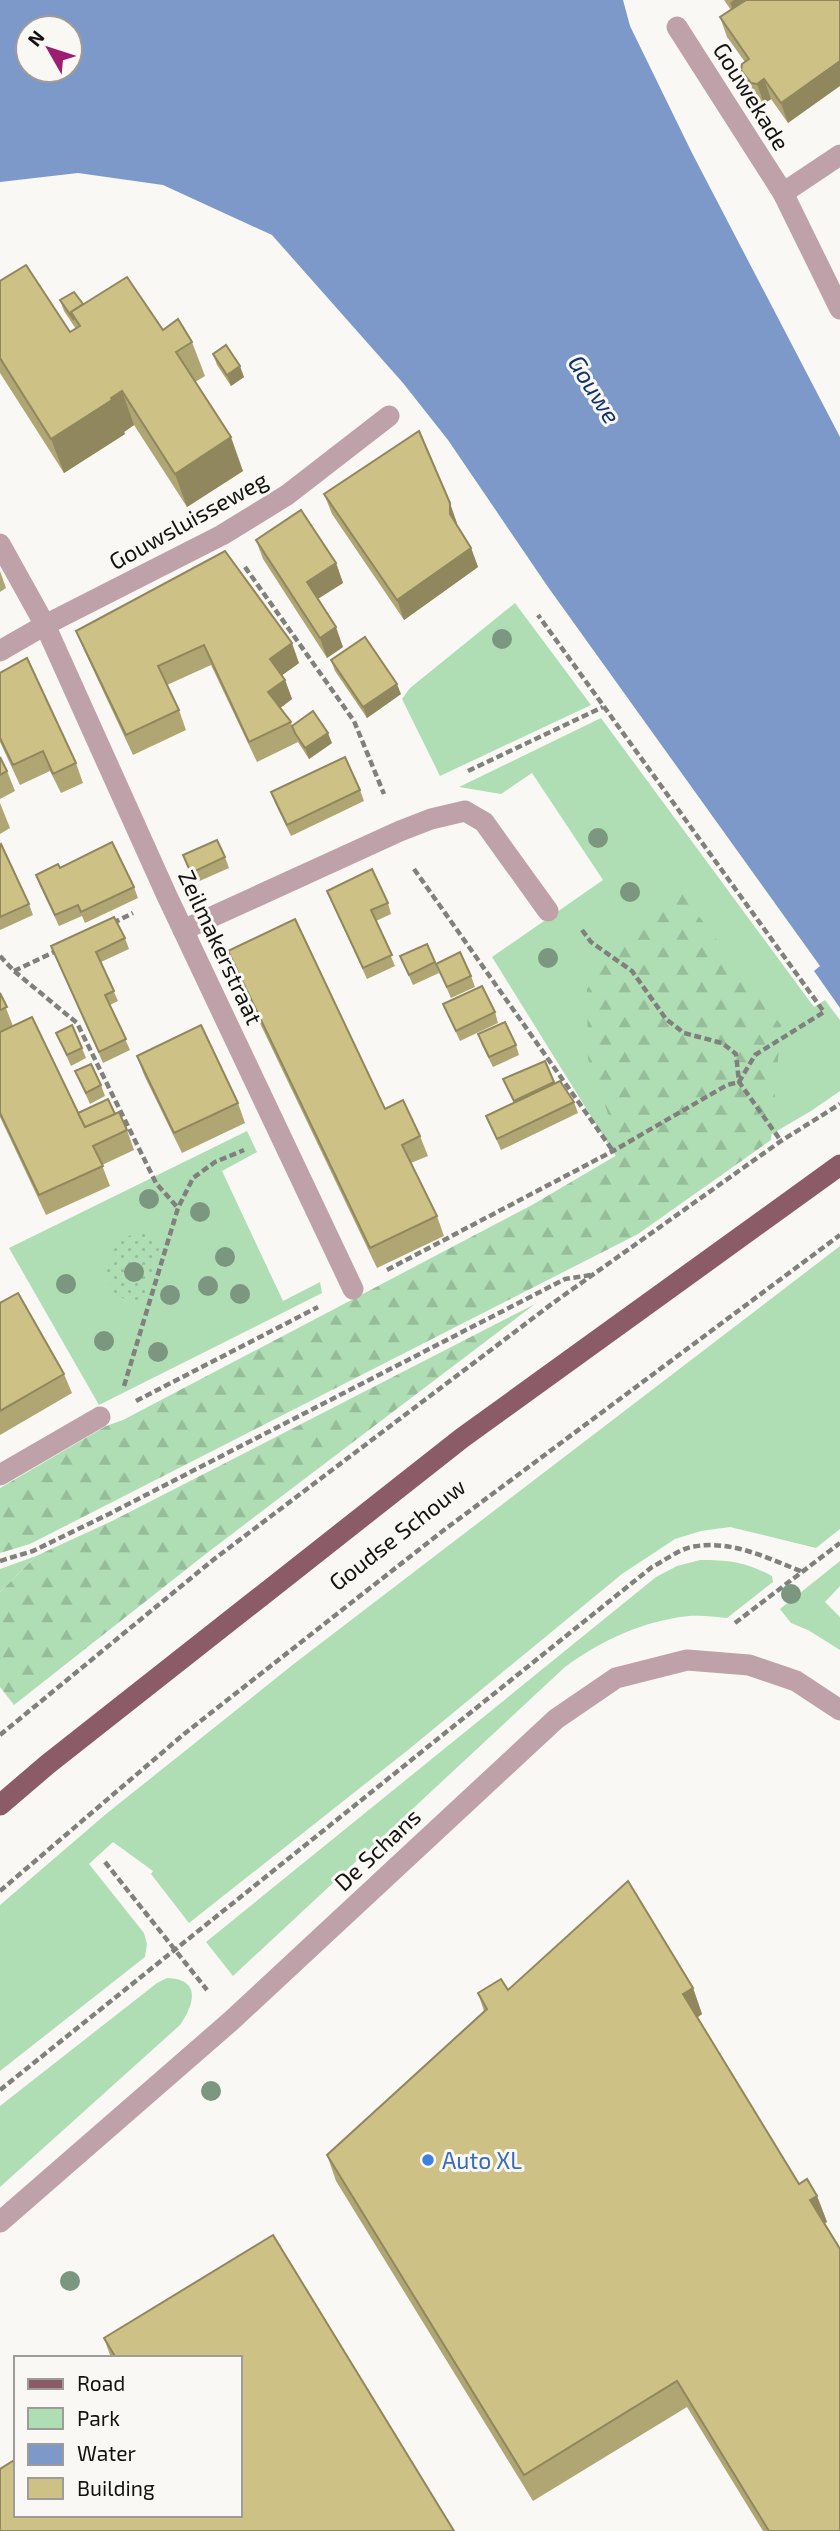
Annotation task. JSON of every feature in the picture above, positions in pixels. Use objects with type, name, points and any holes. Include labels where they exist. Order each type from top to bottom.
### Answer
[{"type":"main road","name":"Goudse Schouw","points":[[0,1805],[48,1764],[462,1438],[834,1169]]},
{"type":"street","name":"Gouwekade","points":[[677,27],[783,193],[840,309]]},
{"type":"street","points":[[783,193],[840,155]]},
{"type":"street","name":"Gouwsluisseweg","points":[[0,651],[45,625],[222,535],[287,495],[389,416]]},
{"type":"street","name":"Zeilmakerstraat","points":[[0,544],[45,625],[167,896],[353,1289]]},
{"type":"street","points":[[183,930],[431,819],[465,811],[484,822],[548,911]]},
{"type":"street","points":[[0,1475],[108,1414]]},
{"type":"street","name":"De Schans","points":[[0,2222],[231,2021],[556,1719],[616,1678],[687,1660],[749,1665],[796,1681],[840,1710]]},
{"type":"path","points":[[108,1414],[353,1289],[613,1151],[727,1085],[739,1082],[755,1055],[824,1012],[538,615]]},
{"type":"path","points":[[431,819],[438,785],[603,707]]},
{"type":"path","points":[[108,925],[167,896]]},
{"type":"path","points":[[548,911],[579,925],[591,942],[632,971],[666,1019],[684,1033],[722,1043],[736,1054],[739,1082],[781,1141]]},
{"type":"path","points":[[14,971],[61,948]]},
{"type":"path","points":[[0,956],[14,971],[77,1023],[156,1183],[178,1208]]},
{"type":"path","points":[[0,1735],[214,1560],[553,1303],[781,1141],[840,1104]]},
{"type":"path","points":[[108,1414],[178,1208],[193,1178],[215,1163],[281,1135]]},
{"type":"path","name":"Goudse Schouw","points":[[0,1891],[184,1734],[444,1530],[840,1235]]},
{"type":"path","points":[[0,1561],[33,1551],[109,1514],[565,1279],[595,1275]]},
{"type":"path","points":[[687,1660],[840,1543]]},
{"type":"path","points":[[0,2090],[652,1567],[690,1547],[719,1546],[743,1548],[803,1572]]},
{"type":"path","points":[[105,1862],[231,2021]]},
{"type":"green space","points":[[515,603],[591,705],[440,776],[402,699],[410,688]]},
{"type":"green space","points":[[601,718],[814,1007],[825,1000],[840,1020],[840,1091],[811,1111],[649,1206],[492,957],[603,880],[532,773],[501,794],[459,787]]},
{"type":"green space","points":[[680,891],[781,1025],[771,1140],[638,1234],[30,1544],[0,1553],[0,1488],[106,1426],[123,1420],[532,1205],[622,1152],[588,1059],[587,989],[627,934]]},
{"type":"green space","points":[[247,1131],[257,1152],[222,1171],[283,1301],[320,1282],[322,1293],[99,1405],[9,1248]]},
{"type":"green space","points":[[138,1232],[162,1240],[142,1303],[114,1296],[106,1273],[117,1241]]},
{"type":"green space","points":[[840,1246],[840,1529],[816,1548],[730,1527],[701,1531],[675,1539],[622,1574],[408,1750],[189,1923],[151,1874],[153,1871],[113,1842],[89,1864],[144,1933],[147,1944],[145,1957],[0,2071],[0,1905],[106,1814],[295,1663]]},
{"type":"green space","points":[[535,1304],[207,1553],[14,1705],[0,1687],[0,1592],[36,1556],[112,1521]]},
{"type":"green space","points":[[36,1556],[0,1592],[0,1569]]},
{"type":"green space","points":[[700,1560],[729,1561],[745,1565],[772,1576],[773,1582],[727,1618],[689,1616],[655,1622],[608,1640],[565,1667],[233,1976],[206,1942],[656,1577],[677,1566]]},
{"type":"green space","points":[[840,1561],[840,1586],[825,1602],[840,1617],[840,1650],[791,1623],[780,1609]]},
{"type":"green space","points":[[167,1978],[186,1983],[192,1994],[189,2009],[180,2025],[0,2187],[0,2106],[157,1983]]},
{"type":"water","name":"Gouwe","points":[[0,0],[623,0],[630,26],[692,153],[840,437],[840,1008],[814,971],[820,966],[548,587],[448,440],[403,383],[272,235],[163,185],[78,173],[0,182]]},
{"type":"building","points":[[746,0],[840,0],[840,61],[781,103],[764,79],[757,84],[751,83],[741,70],[742,64],[749,59],[720,17]]},
{"type":"building","points":[[26,265],[70,332],[80,326],[71,312],[127,277],[163,330],[178,319],[192,342],[176,352],[231,437],[175,474],[122,391],[51,439],[0,358],[0,281]]},
{"type":"building","points":[[74,292],[83,304],[71,312],[74,320],[60,300]]},
{"type":"building","points":[[226,345],[240,366],[227,375],[213,354]]},
{"type":"building","points":[[419,431],[450,503],[450,514],[471,548],[397,600],[324,494]]},
{"type":"building","points":[[301,510],[336,563],[307,582],[336,627],[320,638],[256,540]]},
{"type":"building","points":[[225,551],[292,643],[270,659],[285,680],[268,692],[291,722],[249,742],[204,645],[158,666],[179,710],[126,735],[76,631]]},
{"type":"building","points":[[365,637],[397,684],[363,707],[331,660]]},
{"type":"building","points":[[27,658],[76,763],[53,774],[43,751],[13,765],[0,738],[0,673]]},
{"type":"building","points":[[313,711],[328,733],[305,748],[292,726]]},
{"type":"building","points":[[0,757],[7,771],[0,775]]},
{"type":"building","points":[[345,757],[360,790],[287,825],[271,792]]},
{"type":"building","points":[[217,840],[225,857],[191,873],[183,855]]},
{"type":"building","points":[[112,842],[134,887],[81,912],[78,905],[55,915],[36,875],[58,864],[60,868]]},
{"type":"building","points":[[0,845],[29,904],[0,917]]},
{"type":"building","points":[[372,869],[388,903],[371,910],[392,955],[363,968],[327,891]]},
{"type":"building","points":[[114,917],[125,938],[96,952],[114,991],[105,995],[126,1039],[99,1052],[51,946]]},
{"type":"building","points":[[295,919],[385,1109],[403,1100],[420,1136],[402,1145],[437,1216],[370,1248],[228,951]]},
{"type":"building","points":[[427,944],[435,962],[409,975],[400,956]]},
{"type":"building","points":[[460,952],[471,976],[447,987],[436,964]]},
{"type":"building","points":[[482,986],[495,1012],[456,1031],[443,1004]]},
{"type":"building","points":[[0,993],[7,1007],[0,1010]]},
{"type":"building","points":[[32,1017],[85,1127],[119,1112],[127,1130],[93,1146],[103,1166],[39,1195],[0,1113],[0,1032]]},
{"type":"building","points":[[505,1022],[516,1045],[489,1057],[478,1034]]},
{"type":"building","points":[[72,1025],[82,1048],[67,1055],[56,1033]]},
{"type":"building","points":[[201,1025],[238,1103],[174,1133],[137,1056]]},
{"type":"building","points":[[545,1061],[554,1082],[514,1101],[503,1079]]},
{"type":"building","points":[[91,1064],[101,1085],[86,1093],[75,1071]]},
{"type":"building","points":[[560,1081],[574,1102],[497,1139],[486,1116]]},
{"type":"building","points":[[108,1099],[115,1114],[85,1127],[78,1113]]},
{"type":"building","points":[[18,1293],[64,1374],[0,1411],[0,1303]]},
{"type":"building","points":[[628,1881],[693,1988],[683,1994],[799,2184],[807,2179],[817,2196],[810,2200],[840,2249],[840,2531],[769,2531],[677,2381],[524,2475],[327,2155],[487,2009],[478,1993],[501,1979],[508,1990]]},
{"type":"building","points":[[273,2235],[454,2531],[0,2531],[0,2469],[14,2460],[14,2517],[242,2517],[242,2356],[115,2356],[104,2338]]},
{"type":"place","name":"Auto XL","points":[[428,2160]]}]
